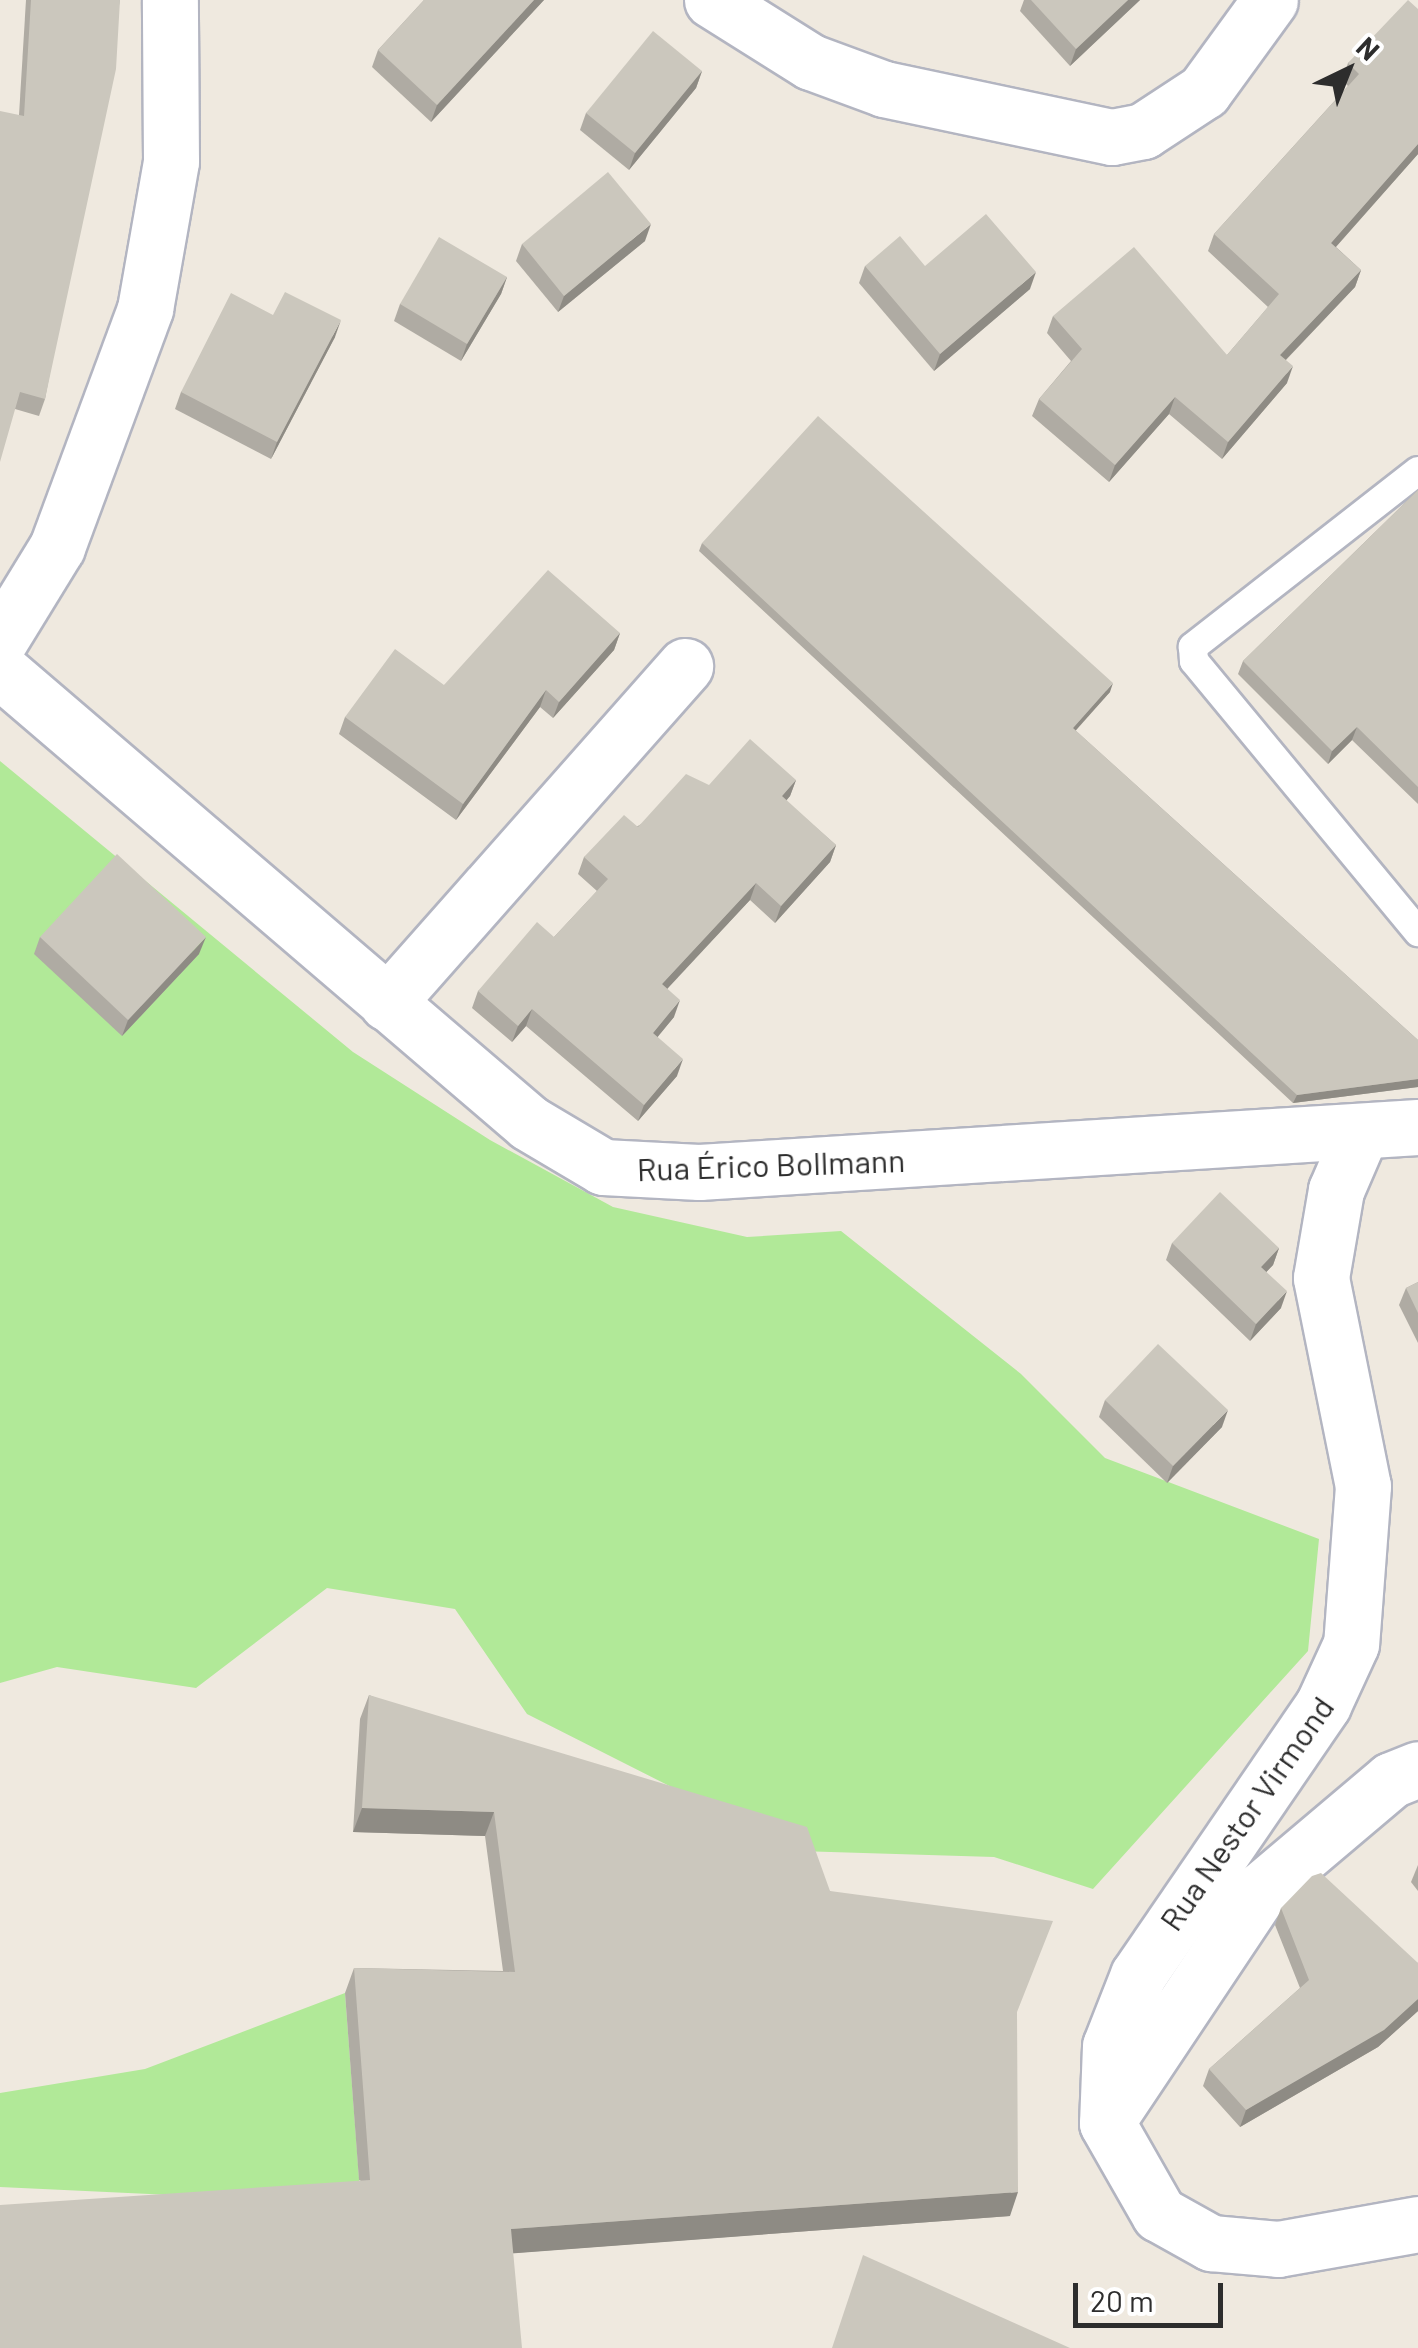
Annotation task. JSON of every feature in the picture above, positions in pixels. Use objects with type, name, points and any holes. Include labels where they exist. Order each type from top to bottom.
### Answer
[{"type":"street","points":[[0,640],[57,547],[145,309],[171,161],[170,0]]},
{"type":"street","points":[[712,0],[811,62],[884,90],[1112,138],[1143,131],[1204,90],[1270,0]]},
{"type":"street","points":[[386,1004],[684,666]]},
{"type":"street","name":"Rua Érico Bollmann","points":[[0,670],[386,1004],[566,1149],[648,1173],[1418,1126]]},
{"type":"street","name":"Rua Nestor Virmond","points":[[1107,2123],[1110,2046],[1138,1976],[1323,1705],[1351,1644],[1363,1486],[1322,1278],[1336,1190],[1361,1132]]},
{"type":"street","points":[[1418,1769],[1391,1780],[1262,1890],[1107,2123],[1159,2214],[1211,2242],[1278,2249],[1418,2224]]},
{"type":"lane","points":[[1418,472],[1193,647],[1194,661],[1418,932]]},
{"type":"green space","points":[[0,761],[353,1052],[490,1140],[613,1207],[747,1237],[841,1231],[1021,1374],[1105,1458],[1319,1539],[1308,1651],[1093,1889],[994,1857],[798,1851],[527,1714],[455,1609],[327,1588],[196,1688],[57,1667],[0,1683]]},
{"type":"green space","points":[[345,1993],[361,2204],[0,2187],[0,2093],[145,2069]]},
{"type":"building","points":[[31,0],[120,0],[116,69],[45,399],[20,392],[0,462],[0,111],[24,116]]},
{"type":"building","points":[[424,0],[534,0],[437,105],[378,50]]},
{"type":"building","points":[[1031,0],[1128,0],[1076,49]]},
{"type":"building","points":[[1408,0],[1418,9],[1418,144],[1331,243],[1361,270],[1280,355],[1293,366],[1228,442],[1175,397],[1115,465],[1039,399],[1082,349],[1053,316],[1134,247],[1227,355],[1279,294],[1214,234],[1359,74],[1348,63]]},
{"type":"building","points":[[653,31],[702,71],[635,153],[586,113]]},
{"type":"building","points":[[608,172],[651,224],[564,296],[522,244]]},
{"type":"building","points":[[986,214],[1036,272],[940,354],[865,266],[900,236],[925,266]]},
{"type":"building","points":[[439,237],[507,277],[467,344],[400,304]]},
{"type":"building","points":[[285,292],[341,320],[277,442],[181,392],[231,293],[273,315]]},
{"type":"building","points":[[818,416],[1113,683],[1073,728],[1418,1040],[1418,1079],[1297,1095],[702,543]]},
{"type":"building","points":[[1418,490],[1418,787],[1357,727],[1332,751],[1243,661]]},
{"type":"building","points":[[548,570],[620,633],[559,702],[546,690],[463,804],[345,717],[395,649],[444,685]]},
{"type":"building","points":[[750,739],[796,780],[782,796],[836,845],[781,906],[756,883],[662,984],[680,1000],[653,1033],[683,1059],[644,1105],[532,1009],[518,1026],[478,991],[537,922],[554,937],[608,879],[584,857],[624,815],[638,827],[686,774],[709,785]]},
{"type":"building","points":[[117,854],[206,937],[128,1020],[40,937]]},
{"type":"building","points":[[1220,1192],[1279,1248],[1261,1267],[1287,1291],[1256,1324],[1172,1243]]},
{"type":"building","points":[[1418,1282],[1418,1313],[1406,1288]]},
{"type":"building","points":[[1158,1344],[1228,1410],[1173,1466],[1105,1400]]},
{"type":"building","points":[[369,1695],[807,1827],[830,1891],[1053,1921],[1017,2012],[1018,2192],[511,2229],[522,2348],[0,2348],[0,2205],[370,2180],[354,1968],[515,1972],[494,1812],[362,1808]]},
{"type":"building","points":[[1321,1873],[1418,1963],[1418,1999],[1384,2030],[1246,2110],[1209,2069],[1309,1980],[1281,1908],[1312,1876]]},
{"type":"building","points":[[863,2255],[1070,2348],[832,2348]]}]
